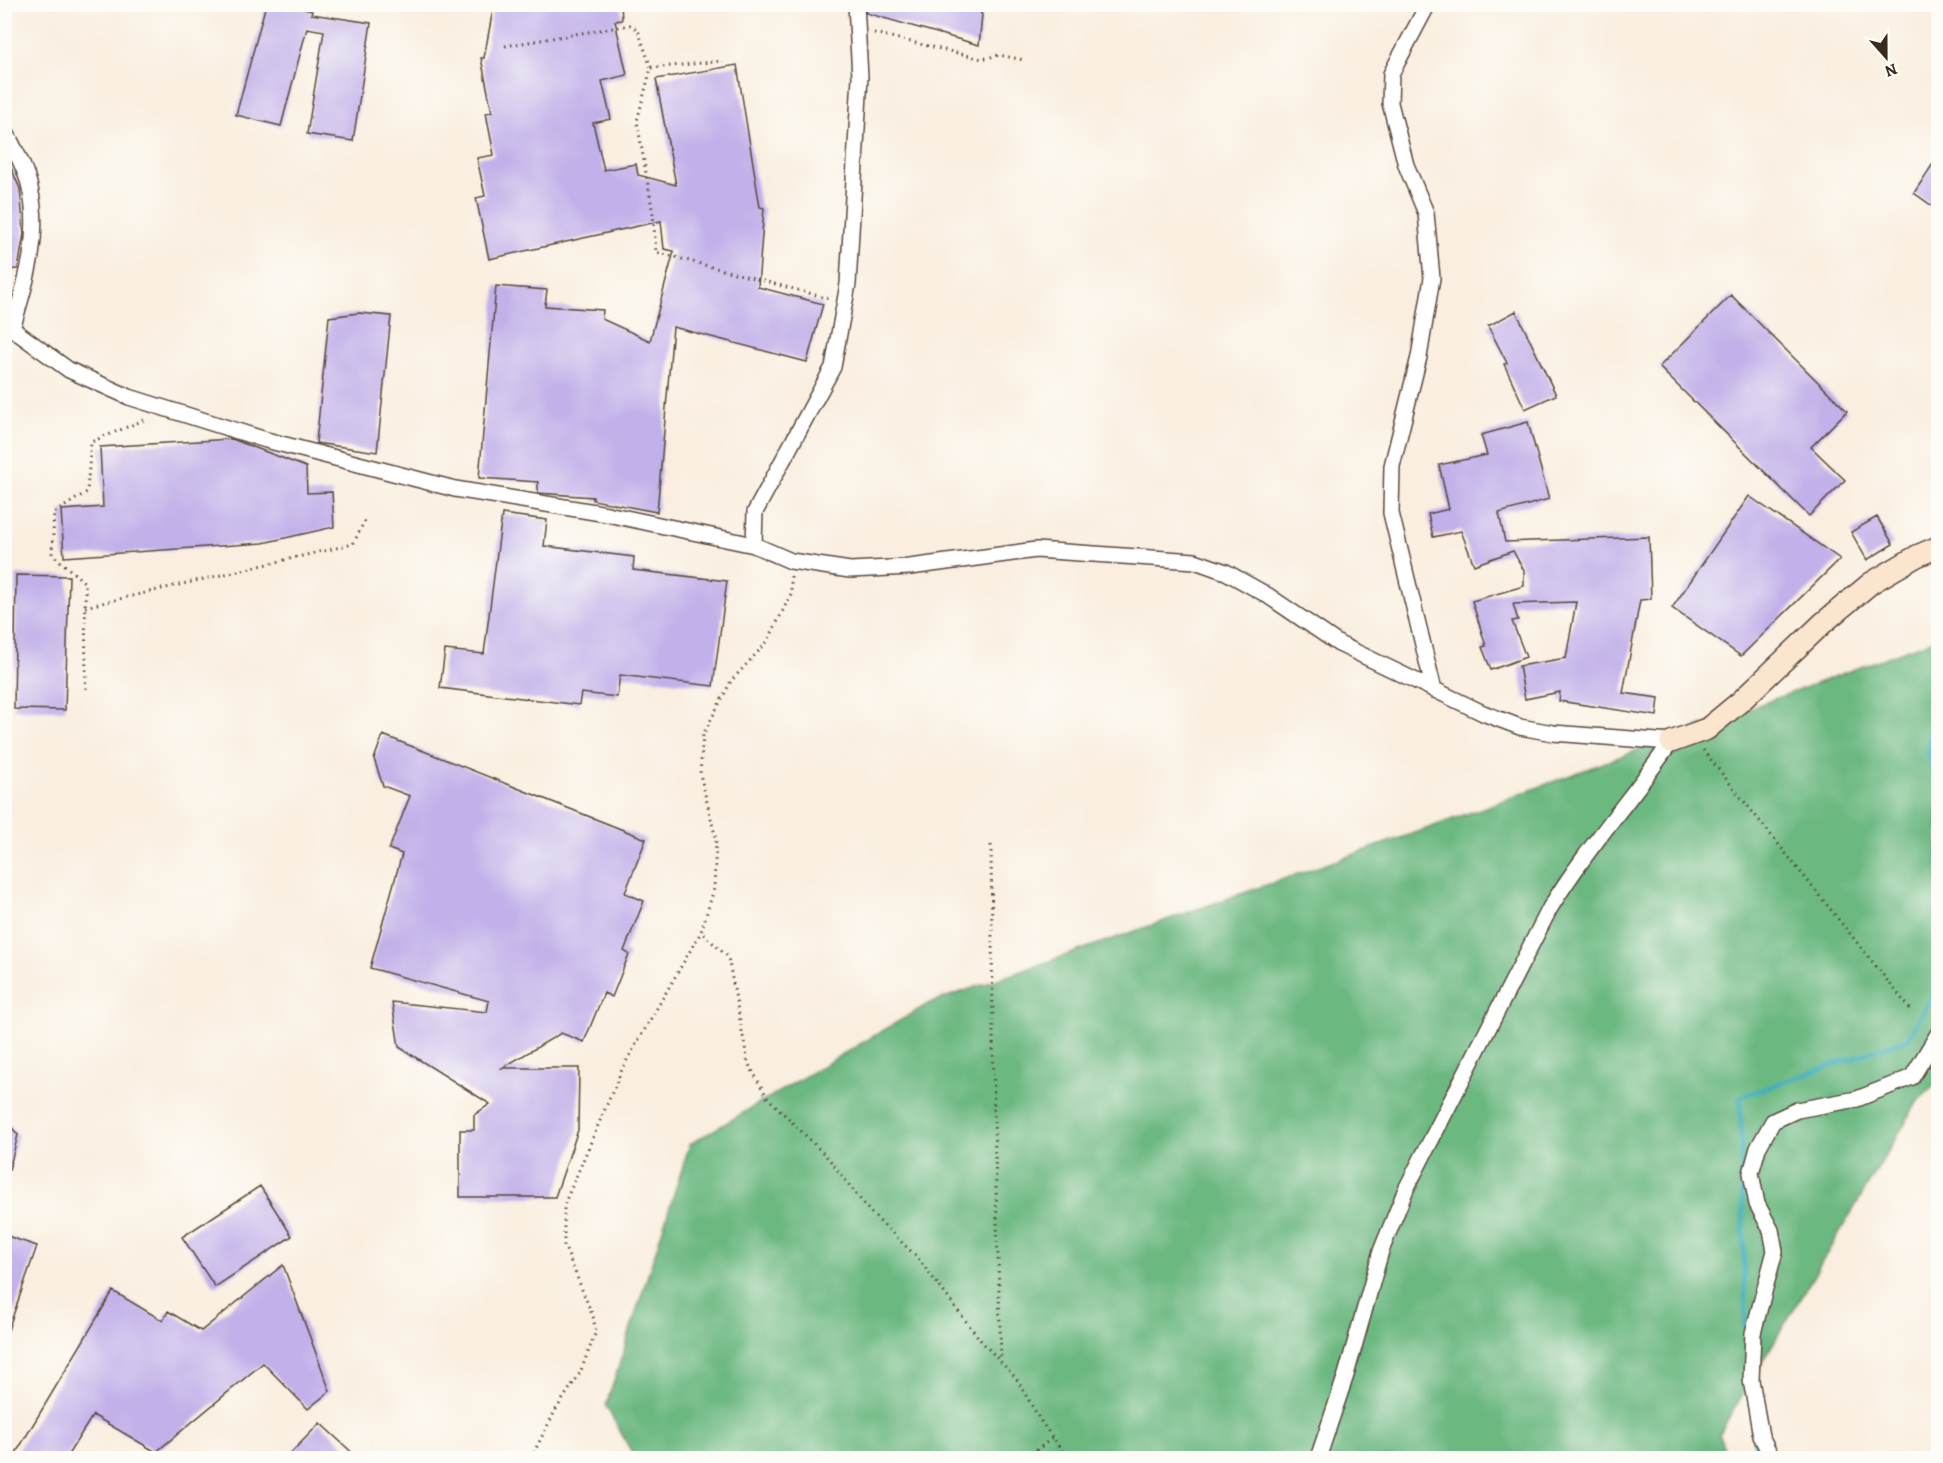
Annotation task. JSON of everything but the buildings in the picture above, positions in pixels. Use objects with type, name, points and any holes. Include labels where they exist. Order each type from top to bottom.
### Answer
[{"type":"street","points":[[754,545],[755,512],[833,367],[848,284],[860,77],[856,4]]},
{"type":"street","points":[[1428,4],[1391,74],[1393,113],[1406,165],[1426,213],[1432,278],[1419,357],[1392,466],[1391,513],[1434,690]]},
{"type":"street","points":[[4,128],[30,186],[35,224],[32,262],[8,326],[69,370],[129,397],[266,440],[455,489],[607,514],[754,545],[791,561],[850,570],[910,567],[1036,550],[1195,561],[1226,572],[1267,595],[1339,644],[1434,690],[1520,727],[1553,733],[1681,738],[1707,729],[1741,701],[1823,623],[1870,583],[1917,556],[1938,547]]},
{"type":"street","points":[[1318,1458],[1346,1375],[1381,1251],[1407,1189],[1550,908],[1576,865],[1681,738]]},
{"type":"street","points":[[1772,1458],[1761,1436],[1751,1380],[1753,1333],[1775,1251],[1771,1230],[1757,1204],[1751,1173],[1758,1148],[1773,1120],[1797,1110],[1857,1099],[1912,1077],[1938,1034]]},
{"type":"path","points":[[505,46],[630,25],[638,30],[651,68],[638,121],[653,214],[656,252],[844,303]]},
{"type":"path","points":[[857,28],[982,59],[999,55],[1024,60]]},
{"type":"path","points":[[651,68],[723,61]]},
{"type":"path","points":[[86,689],[85,583],[52,554],[54,513],[87,492],[91,442],[151,417],[153,404]]},
{"type":"path","points":[[85,607],[353,544],[366,518]]},
{"type":"path","points":[[531,1458],[555,1411],[580,1372],[596,1334],[594,1319],[564,1245],[564,1204],[624,1067],[701,932],[714,889],[716,839],[700,774],[703,735],[731,681],[768,641],[791,594],[791,561]]},
{"type":"path","points":[[1681,738],[1911,1010]]},
{"type":"path","points":[[991,845],[994,1119],[1001,1362]]},
{"type":"path","points":[[701,932],[728,957],[748,1063],[767,1097],[829,1160],[870,1212],[916,1256],[982,1342],[1016,1378],[1052,1438],[1067,1458]]},
{"type":"path","points":[[1027,1458],[1052,1438]]},
{"type":"green space","points":[[1938,638],[1938,1082],[1918,1101],[1719,1434],[1727,1458],[635,1458],[606,1406],[690,1144],[930,1003],[1429,828]]},
{"type":"waterway","points":[[1938,678],[1928,751],[1938,788]]},
{"type":"waterway","points":[[1746,1341],[1740,1097],[1908,1039],[1938,986]]},
{"type":"waterway","points":[[1753,1431],[1758,1458]]}]
